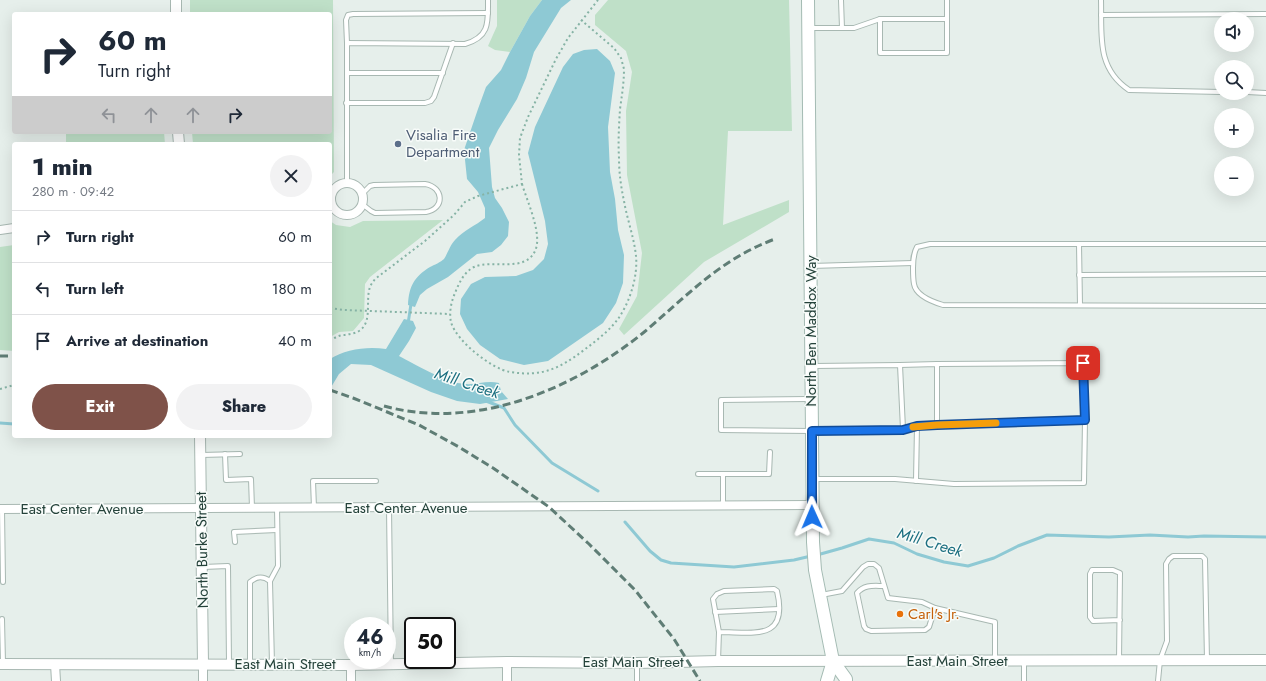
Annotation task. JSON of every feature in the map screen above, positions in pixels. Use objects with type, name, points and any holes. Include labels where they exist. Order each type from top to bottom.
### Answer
[{"type":"main road","name":"North Ben Maddox Way","points":[[808,0],[813,547],[815,570],[833,661]]},
{"type":"main road","points":[[827,681],[833,661]]},
{"type":"main road","points":[[833,661],[846,681]]},
{"type":"street","points":[[176,0],[176,12]]},
{"type":"street","points":[[332,189],[338,185],[347,183],[356,186],[362,194],[362,204],[356,212],[347,215],[332,208]]},
{"type":"street","points":[[0,230],[12,228]]},
{"type":"street","name":"North Burke Street","points":[[200,438],[203,664]]},
{"type":"street","name":"East Center Avenue","points":[[1,509],[812,505]]},
{"type":"street","name":"East Main Street","points":[[396,664],[507,662],[637,663],[718,661],[1266,660]]},
{"type":"street","points":[[507,662],[507,681]]},
{"type":"street","name":"East Main Street","points":[[1,664],[344,665]]},
{"type":"street","points":[[56,664],[56,681]]},
{"type":"street","points":[[203,664],[203,681]]},
{"type":"street","points":[[351,669],[352,681]]},
{"type":"lane","points":[[347,43],[465,44],[474,41],[485,31],[488,23],[488,0]]},
{"type":"lane","points":[[841,0],[842,28]]},
{"type":"lane","points":[[880,19],[880,53],[947,53],[947,0]]},
{"type":"lane","points":[[1100,0],[1102,47],[1106,63],[1114,78],[1125,87],[1129,90],[1214,92]]},
{"type":"lane","points":[[347,183],[346,20],[348,15],[488,13]]},
{"type":"lane","points":[[1101,15],[1266,14]]},
{"type":"lane","points":[[808,28],[854,28],[880,19],[947,19]]},
{"type":"lane","points":[[346,103],[425,103],[431,101],[434,97],[453,43]]},
{"type":"lane","points":[[347,73],[443,73]]},
{"type":"lane","points":[[1254,92],[1266,93]]},
{"type":"lane","points":[[362,194],[374,184],[425,184],[431,185],[437,189],[440,201],[437,207],[432,211],[426,212],[375,213],[370,211],[362,204]]},
{"type":"lane","points":[[1266,244],[930,244],[917,247],[914,254],[913,263],[914,284],[918,292],[924,298],[934,303],[943,305],[1266,306]]},
{"type":"lane","points":[[1079,244],[1080,305]]},
{"type":"lane","points":[[811,266],[913,263]]},
{"type":"lane","points":[[1080,274],[1266,274]]},
{"type":"lane","points":[[811,366],[1083,363],[1085,420],[1084,484],[954,484],[895,479],[812,479]]},
{"type":"lane","points":[[937,364],[937,425]]},
{"type":"lane","points":[[900,365],[903,430]]},
{"type":"lane","points":[[812,399],[721,400],[721,430],[903,430],[917,426],[1085,420]]},
{"type":"lane","points":[[916,481],[917,426]]},
{"type":"lane","points":[[698,474],[769,474],[770,452]]},
{"type":"lane","points":[[225,454],[226,480],[251,479],[252,508]]},
{"type":"lane","points":[[201,455],[240,454]]},
{"type":"lane","points":[[723,474],[723,506]]},
{"type":"lane","points":[[314,508],[313,481],[376,481]]},
{"type":"lane","points":[[272,664],[270,581],[278,566],[277,508]]},
{"type":"lane","points":[[389,508],[390,617]]},
{"type":"lane","points":[[1,509],[4,582]]},
{"type":"lane","points":[[235,542],[234,532],[277,530]]},
{"type":"lane","points":[[1158,681],[1160,660],[1167,640],[1166,564],[1173,556],[1202,556],[1205,559],[1208,660]]},
{"type":"lane","points":[[820,596],[842,592],[863,567],[868,564],[874,564],[879,568],[888,598],[922,602],[935,608],[995,622],[995,660]]},
{"type":"lane","points":[[202,567],[228,566],[229,664]]},
{"type":"lane","points":[[1119,661],[1120,620],[1120,574],[1113,570],[1092,570],[1090,574],[1090,617],[1093,621],[1120,620]]},
{"type":"lane","points":[[250,664],[250,582],[255,578],[265,577],[270,581]]},
{"type":"lane","points":[[884,586],[865,586],[857,593],[864,626],[866,629],[871,631],[925,630],[929,627],[935,608]]},
{"type":"lane","points":[[718,661],[719,632],[713,599],[717,594],[724,591],[774,589],[777,591],[779,615],[776,625],[759,633],[719,632]]},
{"type":"lane","points":[[716,612],[779,609]]},
{"type":"lane","points":[[1,664],[2,619]]},
{"type":"lane","points":[[1024,661],[1024,681]]},
{"type":"lane","points":[[637,663],[637,681]]},
{"type":"path","points":[[581,20],[614,48],[621,58],[624,69],[619,133],[620,180],[634,245],[636,258],[635,275],[630,292],[618,319],[596,341],[561,365],[537,374],[508,371],[495,366],[462,340],[455,331],[451,322],[451,301],[463,277],[473,268],[484,264],[512,264],[523,262],[530,258],[535,251],[537,239],[535,223],[522,184],[519,155],[520,138],[528,117],[556,58],[581,20],[598,0]]},
{"type":"path","points":[[332,340],[339,336],[352,334],[359,331],[367,319],[370,286],[375,280],[425,241],[454,215],[465,202],[478,196],[522,184]]},
{"type":"path","points":[[332,308],[450,314]]},
{"type":"path","points":[[0,389],[12,386]]},
{"type":"green space","points":[[190,0],[333,0],[334,172],[332,174],[332,142],[193,142],[192,134],[332,134],[332,12],[190,12]]},
{"type":"green space","points":[[497,0],[542,0],[530,16],[510,52],[495,50],[488,46],[497,26]]},
{"type":"green space","points":[[608,0],[789,0],[792,131],[728,131],[723,225],[789,200],[789,212],[704,262],[624,335],[619,329],[637,296],[642,253],[627,175],[626,111],[632,72],[626,51],[595,25],[595,15]]},
{"type":"green space","points":[[66,134],[164,134],[165,142],[66,142]]},
{"type":"green space","points":[[443,220],[370,277],[365,284],[364,318],[353,331],[339,332],[332,336],[332,222],[336,225],[350,227],[363,221]]},
{"type":"green space","points":[[12,245],[12,351],[0,350],[0,247]]},
{"type":"water","points":[[542,0],[571,0],[561,8],[534,52],[526,78],[517,99],[489,148],[492,187],[495,198],[509,222],[508,236],[501,245],[492,252],[477,254],[448,277],[427,289],[420,295],[415,307],[408,305],[411,287],[416,278],[430,267],[444,259],[458,237],[485,218],[485,208],[478,192],[467,179],[464,150],[486,87],[501,70],[530,16]]},
{"type":"water","points":[[597,49],[610,61],[615,73],[608,127],[610,172],[615,199],[618,230],[624,255],[623,283],[616,303],[603,323],[548,361],[524,365],[500,359],[480,345],[467,329],[460,314],[461,299],[471,284],[485,277],[516,276],[533,270],[544,259],[548,244],[545,221],[528,153],[535,127],[563,67],[573,54],[584,50]]},
{"type":"water","points":[[404,319],[413,321],[416,328],[399,356],[432,373],[458,383],[499,383],[501,391],[508,399],[480,404],[457,401],[431,392],[371,365],[351,364],[339,374],[332,386],[332,358],[357,349],[386,349]]},
{"type":"waterway","points":[[408,324],[411,304]]},
{"type":"waterway","name":"Mill Creek","points":[[486,401],[504,408],[515,425],[552,463],[598,491]]},
{"type":"waterway","name":"Mill Creek","points":[[0,423],[12,424]]},
{"type":"waterway","name":"Mill Creek","points":[[625,522],[650,551],[661,560],[671,563],[734,567],[794,560],[811,556]]},
{"type":"waterway","name":"Mill Creek","points":[[817,555],[869,539],[894,543],[917,554],[944,562],[968,566],[994,558],[1018,546],[1047,535],[1109,537],[1150,535],[1188,537],[1266,537]]},
{"type":"railway","points":[[384,406],[418,412],[453,413],[487,409],[521,400],[554,388],[615,354],[643,333],[720,268],[755,247],[775,239]]},
{"type":"railway","points":[[0,356],[12,356]]},
{"type":"railway","points":[[332,391],[419,425],[493,468],[549,507],[635,590],[674,639],[700,681]]},
{"type":"slow traffic","points":[[913,427],[996,423]]},
{"type":"place","name":"Visalia Fire Department","points":[[398,144]]},
{"type":"place","name":"Carl's Jr.","points":[[900,614]]},
{"type":"route","points":[[812,517],[812,431],[903,430],[917,426],[1085,420],[1083,363]]}]
